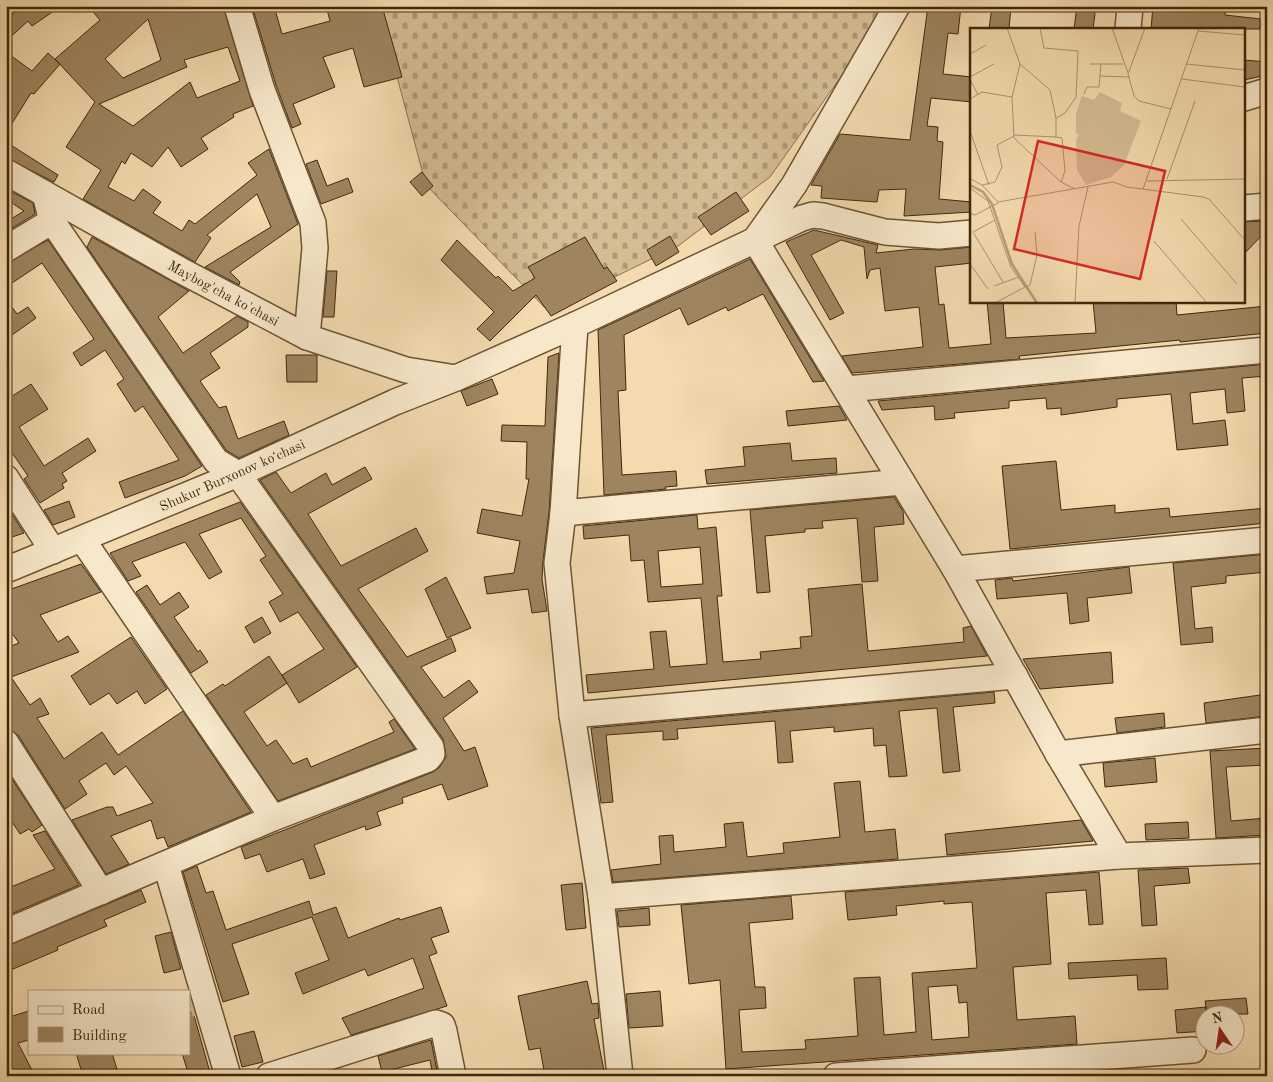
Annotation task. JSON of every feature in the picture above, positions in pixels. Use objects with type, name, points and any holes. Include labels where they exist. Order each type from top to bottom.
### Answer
[{"type":"street","points":[[237,6],[262,90],[313,223],[315,248],[307,337]]},
{"type":"street","points":[[898,6],[794,184],[755,240],[955,569],[1058,754],[1119,856]]},
{"type":"street","points":[[1128,28],[1130,6]]},
{"type":"street","points":[[1246,97],[1267,91]]},
{"type":"street","name":"Maybog'cha ko'chasi","points":[[6,172],[180,270],[307,337],[406,370],[456,378]]},
{"type":"street","points":[[6,932],[273,818],[423,762],[432,754],[431,747],[238,474],[216,461],[52,221],[44,194]]},
{"type":"street","points":[[1246,208],[1267,206]]},
{"type":"street","name":"Shukur Burxonov koʻchasi","points":[[6,570],[238,474],[395,402],[456,378],[575,325],[802,218],[813,215],[885,232],[939,236],[970,233]]},
{"type":"street","points":[[6,249],[52,221]]},
{"type":"street","points":[[575,325],[563,513],[557,563],[572,715],[600,897],[620,1076]]},
{"type":"street","points":[[847,389],[1267,350]]},
{"type":"street","points":[[6,478],[53,551]]},
{"type":"street","points":[[563,513],[902,482]]},
{"type":"street","points":[[82,539],[273,818]]},
{"type":"street","points":[[955,569],[1267,540]]},
{"type":"street","points":[[572,715],[1015,676]]},
{"type":"street","points":[[1058,754],[1267,730]]},
{"type":"street","points":[[6,743],[101,892]]},
{"type":"street","points":[[600,897],[1119,856],[1267,850]]},
{"type":"street","points":[[166,865],[199,1003],[228,1076]]},
{"type":"street","points":[[269,1076],[436,1022],[442,1025],[444,1031],[453,1076]]},
{"type":"street","points":[[836,1076],[1193,1050]]},
{"type":"green space","points":[[378,6],[883,6],[869,37],[770,177],[678,246],[547,310],[426,185]]},
{"type":"building","points":[[17,6],[61,6],[32,26],[28,21],[6,41],[6,20],[19,9]]},
{"type":"building","points":[[88,6],[223,6],[253,106],[233,114],[234,117],[201,138],[208,149],[181,167],[168,147],[152,167],[131,153],[125,164],[122,161],[108,187],[134,201],[143,189],[161,202],[153,213],[182,231],[189,220],[195,224],[257,175],[248,163],[269,149],[298,224],[230,272],[240,282],[239,285],[205,267],[271,227],[257,194],[207,235],[211,238],[195,262],[83,199],[101,170],[66,147],[95,102],[55,59],[100,20]],"holes":[[[148,19],[161,60],[123,78],[105,59]],[[228,47],[240,81],[197,98],[190,82],[133,126],[99,104],[187,67],[184,60]]]},
{"type":"building","points":[[252,6],[274,6],[282,34],[330,21],[326,6],[382,6],[402,77],[364,87],[353,48],[323,57],[335,87],[293,104],[301,124],[292,128],[276,85]]},
{"type":"building","points":[[928,6],[961,6],[958,34],[948,33],[943,74],[970,77],[970,102],[931,98],[927,126],[938,127],[937,141],[943,142],[939,199],[970,202],[970,212],[904,216],[906,189],[879,190],[877,202],[821,198],[822,186],[811,185],[840,134],[910,140]]},
{"type":"building","points":[[992,6],[1011,6],[1009,28],[989,28]]},
{"type":"building","points":[[1077,6],[1096,6],[1093,28],[1074,28]]},
{"type":"building","points":[[1153,6],[1226,6],[1225,15],[1261,19],[1260,29],[1151,28]]},
{"type":"building","points":[[6,52],[32,71],[48,53],[60,64],[34,94],[31,93],[6,133]]},
{"type":"building","points":[[1246,60],[1267,62],[1267,75],[1246,80]]},
{"type":"building","points":[[6,142],[58,175],[54,182],[6,158]]},
{"type":"building","points":[[317,160],[327,186],[348,178],[353,192],[321,204],[306,164]]},
{"type":"building","points":[[422,172],[433,186],[422,196],[410,182]]},
{"type":"building","points":[[6,189],[33,203],[35,214],[6,232],[6,222],[24,211],[6,199]]},
{"type":"building","points":[[736,192],[749,211],[711,235],[698,217]]},
{"type":"building","points":[[1265,221],[1266,231],[1246,252],[1246,222]]},
{"type":"building","points":[[814,230],[878,245],[876,253],[914,249],[940,250],[970,247],[970,263],[935,267],[939,305],[944,304],[949,348],[991,344],[987,302],[1003,302],[1006,338],[1096,333],[1093,302],[1176,302],[1177,315],[1267,306],[1267,333],[1019,356],[1020,359],[852,373],[842,356],[923,347],[919,307],[885,311],[880,268],[870,270],[867,279],[864,247],[841,240],[811,255],[844,313],[830,320],[786,242]]},
{"type":"building","points":[[670,236],[679,252],[656,266],[647,250]]},
{"type":"building","points":[[92,237],[189,291],[158,317],[183,353],[237,316],[248,322],[248,327],[210,353],[220,368],[200,381],[219,408],[226,406],[238,439],[284,421],[289,435],[239,458],[226,450],[87,247]]},
{"type":"building","points":[[585,237],[604,269],[607,267],[617,281],[551,316],[536,295],[490,341],[477,329],[494,312],[441,260],[457,240],[496,278],[498,276],[513,291],[535,278],[528,267]]},
{"type":"building","points":[[48,240],[202,466],[185,476],[125,498],[119,482],[179,460],[143,406],[135,412],[117,384],[124,379],[105,350],[81,366],[73,353],[94,339],[42,263],[6,287],[6,263]]},
{"type":"building","points":[[750,259],[824,381],[813,382],[763,294],[728,311],[726,307],[688,325],[680,308],[624,335],[626,390],[618,391],[622,475],[676,471],[677,486],[665,487],[666,489],[604,495],[598,330]]},
{"type":"building","points":[[327,271],[337,271],[334,317],[323,317]]},
{"type":"building","points":[[6,299],[17,314],[28,307],[36,318],[12,335],[6,326]]},
{"type":"building","points":[[559,353],[549,512],[542,579],[547,611],[532,613],[528,589],[487,594],[484,577],[514,573],[520,541],[477,533],[482,509],[522,516],[529,479],[526,479],[527,442],[501,441],[502,425],[545,426],[548,357]]},
{"type":"building","points":[[286,355],[317,355],[317,382],[287,382]]},
{"type":"building","points":[[1267,364],[1267,376],[1242,378],[1245,411],[1227,413],[1225,389],[1190,393],[1193,424],[1225,420],[1228,445],[1177,450],[1171,394],[1117,399],[1117,407],[1061,415],[1061,408],[1047,409],[1046,398],[1009,401],[1009,408],[954,413],[955,418],[935,420],[934,406],[882,410],[878,401]]},
{"type":"building","points":[[492,379],[498,394],[467,406],[461,391]]},
{"type":"building","points":[[31,384],[48,409],[19,427],[44,466],[88,438],[96,451],[62,473],[67,481],[62,484],[64,488],[40,503],[24,479],[28,476],[6,444],[6,400]]},
{"type":"building","points":[[839,406],[847,420],[788,426],[786,411]]},
{"type":"building","points":[[790,443],[792,461],[836,458],[837,473],[707,484],[705,470],[745,466],[743,447]]},
{"type":"building","points":[[1056,461],[1061,510],[1115,505],[1115,513],[1169,508],[1170,517],[1267,508],[1267,523],[1010,549],[1002,466]]},
{"type":"building","points":[[365,467],[372,479],[308,514],[341,566],[416,528],[428,551],[358,589],[407,657],[451,638],[456,651],[421,667],[444,698],[469,680],[478,692],[443,718],[464,751],[475,747],[488,786],[448,800],[442,784],[402,798],[403,803],[377,812],[381,825],[366,830],[365,826],[314,845],[325,874],[310,879],[303,859],[267,872],[260,854],[245,859],[241,847],[433,772],[439,768],[446,757],[443,739],[260,480],[276,472],[291,493],[326,473],[332,485]]},
{"type":"building","points":[[894,497],[903,511],[904,524],[874,527],[878,581],[862,582],[857,518],[822,521],[823,528],[805,529],[805,532],[765,536],[770,592],[757,593],[750,510]]},
{"type":"building","points":[[69,501],[75,517],[53,525],[44,510]]},
{"type":"building","points":[[240,502],[357,667],[299,703],[282,675],[324,649],[298,612],[280,622],[269,602],[283,594],[260,560],[266,556],[241,518],[199,534],[222,572],[209,579],[185,542],[132,562],[141,576],[128,581],[110,553]]},
{"type":"building","points":[[6,505],[24,533],[6,539]]},
{"type":"building","points":[[697,515],[698,529],[716,527],[722,596],[717,596],[723,662],[761,659],[760,652],[801,648],[800,637],[812,636],[808,589],[862,584],[868,651],[964,642],[963,628],[971,626],[987,656],[588,693],[586,675],[654,669],[650,632],[666,631],[670,667],[707,664],[701,598],[648,602],[644,560],[631,561],[629,535],[584,539],[583,526]],"holes":[[[700,547],[703,584],[661,587],[658,551]]]},
{"type":"building","points":[[1267,554],[1267,572],[1226,576],[1226,583],[1191,587],[1195,629],[1212,627],[1213,642],[1181,645],[1173,563]]},
{"type":"building","points":[[81,564],[101,592],[40,615],[58,642],[68,636],[79,652],[11,677],[30,705],[40,698],[49,714],[37,718],[64,759],[102,732],[118,755],[183,711],[251,812],[168,847],[164,837],[157,839],[151,820],[111,836],[129,864],[106,874],[72,820],[107,807],[113,807],[117,816],[153,803],[126,766],[114,775],[106,763],[79,781],[87,794],[65,809],[18,735],[6,729],[6,648],[19,643],[6,625],[6,591]]},
{"type":"building","points":[[1129,567],[1132,593],[1087,598],[1089,621],[1070,624],[1067,593],[997,599],[995,580],[1012,578],[1013,581]]},
{"type":"building","points":[[446,577],[471,628],[447,638],[425,589]]},
{"type":"building","points":[[147,585],[160,605],[179,592],[189,607],[174,617],[198,652],[200,650],[208,662],[191,673],[136,592]]},
{"type":"building","points":[[262,617],[271,633],[254,643],[245,627]]},
{"type":"building","points":[[131,637],[167,689],[145,704],[137,691],[117,704],[109,693],[90,705],[71,676]]},
{"type":"building","points":[[1111,652],[1113,683],[1040,689],[1023,659]]},
{"type":"building","points":[[269,656],[287,683],[244,712],[267,746],[276,740],[293,764],[307,758],[311,767],[394,732],[389,722],[394,719],[415,749],[278,801],[206,695],[223,684],[225,686]]},
{"type":"building","points":[[994,692],[995,703],[953,707],[960,771],[943,773],[937,708],[899,711],[907,776],[889,777],[886,745],[874,746],[873,728],[834,732],[834,727],[790,731],[793,762],[778,763],[775,721],[677,729],[678,739],[663,740],[663,731],[606,735],[613,802],[601,803],[591,728]]},
{"type":"building","points":[[1267,694],[1267,716],[1206,723],[1204,703]]},
{"type":"building","points":[[1164,713],[1165,727],[1117,733],[1115,718]]},
{"type":"building","points":[[1267,748],[1267,765],[1226,767],[1231,821],[1267,818],[1267,835],[1216,838],[1210,751]]},
{"type":"building","points":[[1155,758],[1157,782],[1105,787],[1103,763]]},
{"type":"building","points":[[6,770],[42,825],[32,832],[29,829],[20,834],[6,813]]},
{"type":"building","points":[[860,781],[865,832],[895,829],[898,859],[613,882],[611,870],[661,864],[659,836],[673,835],[674,852],[726,847],[724,824],[743,822],[747,857],[784,853],[783,843],[840,837],[834,783]]},
{"type":"building","points":[[1081,820],[1093,841],[947,855],[945,834]]},
{"type":"building","points":[[1188,822],[1189,838],[1146,840],[1145,824]]},
{"type":"building","points":[[45,831],[79,885],[6,916],[6,889],[55,869],[33,835]]},
{"type":"building","points":[[197,866],[206,893],[213,891],[226,930],[309,901],[313,915],[336,907],[348,938],[399,918],[400,920],[441,907],[449,932],[431,938],[437,953],[429,956],[447,1006],[351,1035],[342,1018],[424,988],[413,958],[368,976],[365,969],[303,994],[295,973],[329,960],[312,917],[232,944],[249,994],[223,1002],[183,872]]},
{"type":"building","points":[[1188,868],[1190,883],[1154,886],[1157,925],[1142,926],[1138,870]]},
{"type":"building","points":[[1099,872],[1103,924],[1089,925],[1086,890],[1046,893],[1051,964],[1013,967],[1017,1020],[1075,1016],[1077,1044],[726,1069],[720,980],[689,984],[681,905],[791,896],[793,919],[749,923],[755,987],[765,987],[766,1008],[739,1010],[742,1052],[806,1049],[805,1040],[858,1036],[854,978],[880,977],[884,1035],[916,1032],[912,973],[977,968],[972,902],[944,904],[944,901],[896,906],[897,915],[848,920],[845,892]],"holes":[[[957,985],[959,1003],[967,1002],[969,1037],[932,1040],[928,987]]]},
{"type":"building","points":[[582,883],[586,928],[566,930],[561,885]]},
{"type":"building","points":[[141,890],[146,902],[104,920],[107,926],[57,947],[58,950],[6,972],[6,946]]},
{"type":"building","points":[[649,908],[650,925],[619,927],[617,911]]},
{"type":"building","points":[[171,932],[181,969],[164,973],[155,936]]},
{"type":"building","points":[[1166,958],[1168,989],[1138,990],[1137,975],[1069,979],[1068,963]]},
{"type":"building","points":[[587,981],[592,1004],[598,1003],[599,1018],[594,1019],[605,1076],[545,1076],[540,1048],[529,1050],[518,996]]},
{"type":"building","points":[[660,991],[663,1026],[629,1028],[626,994]]},
{"type":"building","points":[[1246,998],[1248,1014],[1246,1014],[1246,1004],[1206,1004],[1205,1001]]},
{"type":"building","points":[[1196,1008],[1196,1032],[1177,1033],[1175,1010]]},
{"type":"building","points":[[28,1011],[28,1040],[18,1043],[35,1076],[6,1076],[6,1018]]},
{"type":"building","points":[[190,1012],[193,1012],[211,1076],[189,1076],[182,1054],[190,1054]]},
{"type":"building","points":[[254,1031],[263,1062],[242,1067],[234,1036]]},
{"type":"building","points":[[431,1040],[438,1076],[433,1076],[430,1060],[382,1072],[378,1056]]},
{"type":"building","points":[[76,1054],[112,1054],[119,1076],[83,1076]]}]
